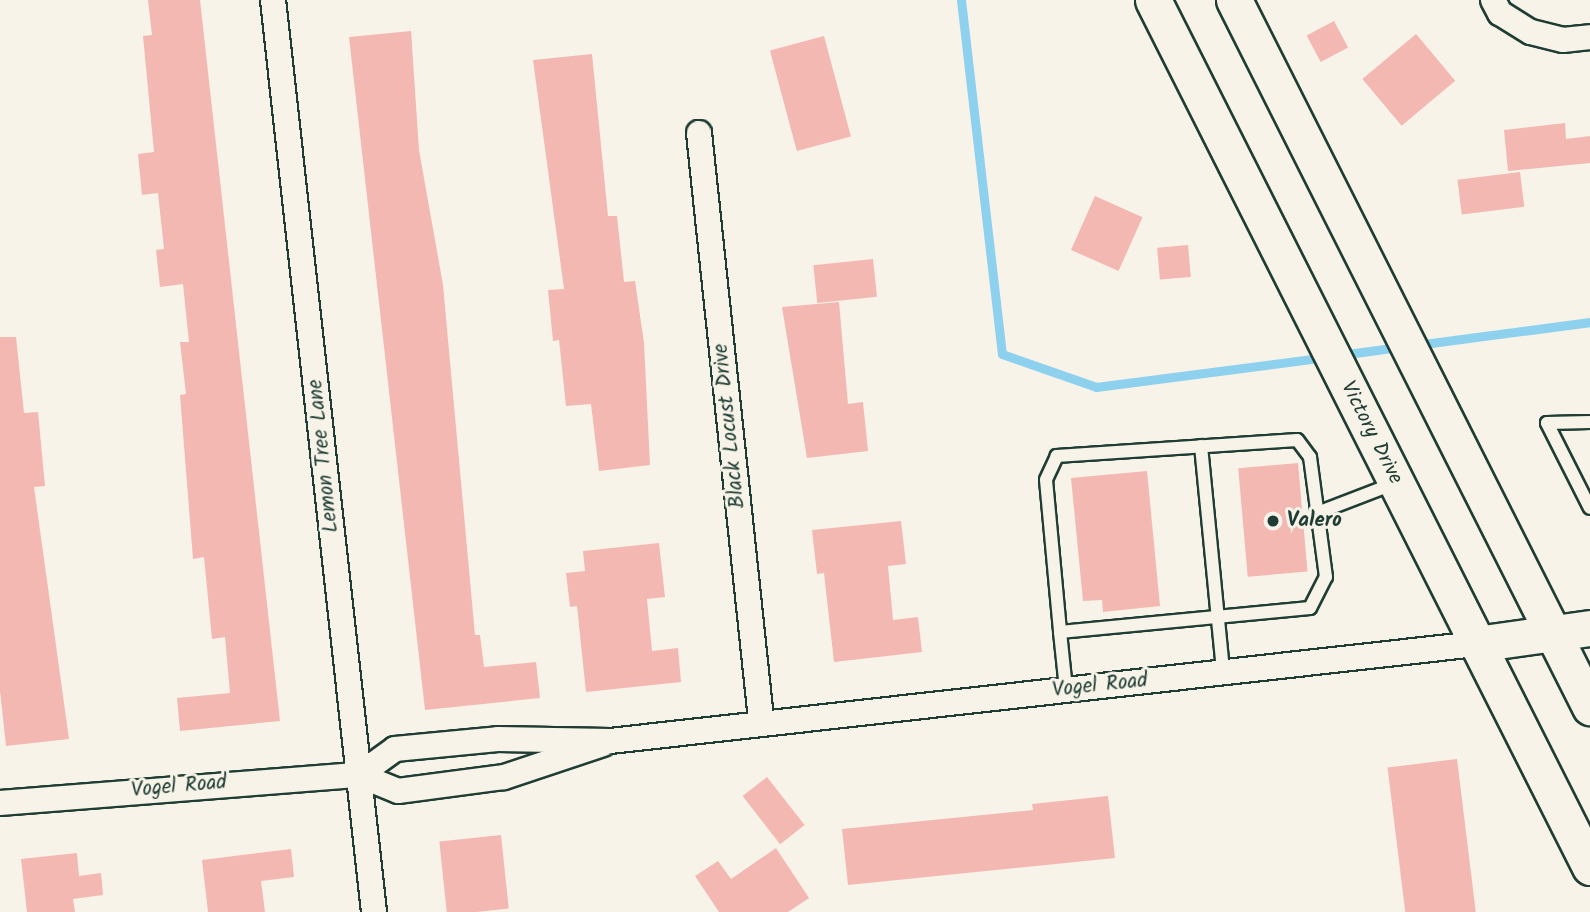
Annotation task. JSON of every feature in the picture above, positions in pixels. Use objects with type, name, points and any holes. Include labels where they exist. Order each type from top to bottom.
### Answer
[{"type":"main road","name":"Victory Drive","points":[[1153,0],[1590,867]]},
{"type":"main road","points":[[1234,0],[1590,707]]},
{"type":"main road","name":"Vogel Road","points":[[1476,644],[1590,628]]},
{"type":"street","name":"Lemon Tree Lane","points":[[273,0],[374,912]]},
{"type":"street","points":[[1493,0],[1500,13],[1531,33],[1563,40],[1590,37]]},
{"type":"street","name":"Black Locust Drive","points":[[699,133],[761,719]]},
{"type":"street","name":"Vogel Road","points":[[359,775],[395,750],[498,739],[610,741],[761,719],[1066,690],[1476,644]]},
{"type":"street","name":"Vogel Road","points":[[0,803],[359,775],[398,791],[504,777],[610,741]]},
{"type":"lane","points":[[1590,422],[1547,423],[1590,508]]},
{"type":"lane","points":[[1060,632],[1310,608],[1326,577],[1320,512],[1310,457],[1297,440],[1057,456],[1046,480],[1060,632],[1066,690]]},
{"type":"lane","points":[[1201,446],[1223,673]]},
{"type":"lane","points":[[1320,512],[1396,483]]},
{"type":"building","points":[[148,0],[200,0],[280,721],[180,731],[177,698],[230,693],[225,637],[212,639],[204,557],[193,559],[180,395],[186,394],[180,342],[189,342],[183,284],[160,287],[156,250],[164,249],[158,193],[142,195],[138,154],[154,152],[143,36],[152,35]]},
{"type":"building","points":[[1334,21],[1348,47],[1321,62],[1307,36]]},
{"type":"building","points":[[411,31],[419,150],[443,285],[475,635],[480,635],[484,667],[536,662],[540,698],[425,710],[349,37]]},
{"type":"building","points":[[1416,34],[1455,81],[1402,126],[1362,79]]},
{"type":"building","points":[[824,36],[851,136],[797,151],[770,50]]},
{"type":"building","points":[[592,54],[608,216],[617,216],[624,282],[635,281],[644,343],[650,465],[599,471],[591,404],[566,406],[559,340],[553,341],[548,290],[564,289],[533,60]]},
{"type":"building","points":[[1565,123],[1566,139],[1590,136],[1590,163],[1508,171],[1504,130]]},
{"type":"building","points":[[1520,172],[1524,207],[1462,214],[1457,180]]},
{"type":"building","points":[[1095,196],[1143,217],[1119,271],[1071,250]]},
{"type":"building","points":[[1188,245],[1191,277],[1160,280],[1157,248]]},
{"type":"building","points":[[873,259],[877,297],[817,303],[813,265]]},
{"type":"building","points":[[839,302],[848,404],[863,402],[868,451],[807,458],[782,307]]},
{"type":"building","points":[[0,337],[16,337],[24,413],[38,412],[45,486],[34,487],[69,739],[6,746],[0,691]]},
{"type":"building","name":"Valero","points":[[1298,463],[1307,572],[1248,577],[1238,468]]},
{"type":"building","points":[[1147,471],[1160,606],[1103,612],[1102,600],[1083,601],[1071,478]]},
{"type":"building","points":[[901,521],[906,564],[888,566],[893,620],[918,617],[922,652],[834,662],[824,573],[817,574],[812,530]]},
{"type":"building","points":[[659,543],[665,597],[647,599],[652,651],[678,648],[681,682],[586,692],[577,606],[570,607],[566,573],[585,571],[583,551]]},
{"type":"building","points":[[1457,759],[1476,912],[1405,912],[1388,768]]},
{"type":"building","points":[[767,777],[805,825],[780,844],[743,796]]},
{"type":"building","points":[[1108,796],[1115,858],[848,885],[842,829],[1033,810],[1032,804]]},
{"type":"building","points":[[501,835],[509,909],[447,912],[439,841]]},
{"type":"building","points":[[776,848],[809,898],[788,912],[719,912],[695,876],[718,861],[731,879]]},
{"type":"building","points":[[291,849],[294,877],[261,881],[265,912],[208,912],[202,860]]},
{"type":"building","points":[[77,853],[79,876],[101,873],[103,895],[73,899],[75,912],[27,912],[21,859]]},
{"type":"waterway","points":[[961,0],[1002,354],[1096,387],[1326,357]]},
{"type":"waterway","points":[[1416,345],[1590,322]]},
{"type":"waterway","points":[[1340,355],[1399,347]]},
{"type":"place","name":"Valero","points":[[1273,521]]}]
